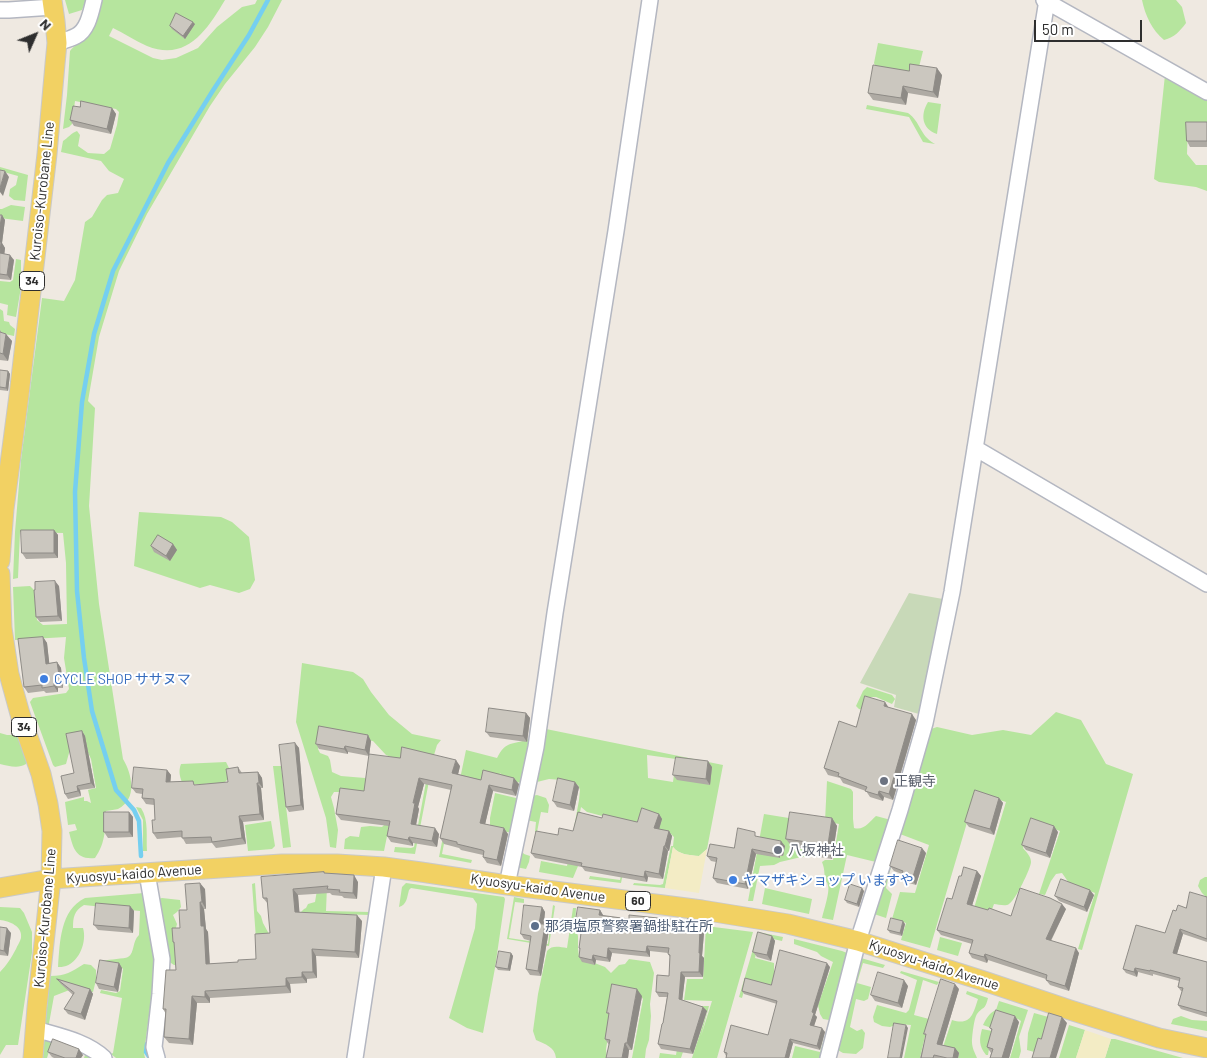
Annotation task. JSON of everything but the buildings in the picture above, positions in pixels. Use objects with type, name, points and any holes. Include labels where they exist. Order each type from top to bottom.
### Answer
[{"type":"main road","name":"Kuroiso-Kurobane Line","points":[[0,561],[4,509],[19,395],[46,154],[56,43],[56,21],[52,3]]},
{"type":"main road","name":"Kuroiso-Kurobane Line","points":[[0,574],[2,628],[9,674],[20,714],[41,774],[52,831],[51,879],[36,1007],[33,1058]]},
{"type":"main road","name":"Kyuosyu-kaido Avenue","points":[[0,888],[51,879],[282,864],[338,864],[384,867],[741,915],[788,924],[858,941],[1159,1038],[1207,1048]]},
{"type":"street","points":[[56,43],[77,36],[89,18],[94,0]]},
{"type":"street","points":[[507,885],[536,747],[650,0]]},
{"type":"street","points":[[828,1058],[858,941],[900,810],[925,723],[952,592],[1046,0],[1207,92]]},
{"type":"street","points":[[0,10],[52,3]]},
{"type":"street","points":[[975,448],[1207,584]]},
{"type":"street","points":[[355,1058],[384,867]]},
{"type":"street","points":[[147,873],[162,959],[154,1047],[157,1058]]},
{"type":"street","points":[[35,1029],[82,1044],[104,1058]]},
{"type":"green space","points":[[65,0],[86,0],[82,10],[69,14]]},
{"type":"green space","points":[[100,0],[225,0],[203,32],[185,46],[174,50],[161,50],[147,46],[113,28],[109,36],[153,58],[162,60],[176,58],[198,48],[217,27],[242,7],[255,4],[257,0],[282,0],[255,47],[210,106],[147,214],[119,271],[99,337],[88,401],[95,408],[89,506],[99,604],[123,759],[131,779],[131,793],[124,805],[118,809],[106,811],[104,835],[99,852],[95,858],[88,858],[79,855],[74,847],[69,832],[77,830],[75,824],[68,825],[65,802],[84,797],[84,801],[91,803],[88,790],[96,788],[91,759],[82,740],[72,742],[66,764],[55,767],[30,702],[33,698],[66,693],[69,689],[64,658],[66,637],[15,640],[13,587],[30,586],[34,590],[37,620],[43,625],[67,624],[66,563],[63,533],[20,532],[18,578],[13,579],[21,460],[42,298],[64,301],[75,280],[85,222],[92,217],[107,195],[118,193],[124,179],[109,171],[101,161],[61,152],[63,141],[77,131],[80,135],[78,146],[88,153],[104,154],[110,149],[117,125],[119,112],[116,109],[75,101],[72,124],[63,129],[70,51],[83,40],[91,29]]},
{"type":"green space","points":[[1142,0],[1176,0],[1182,7],[1186,23],[1177,33],[1164,40],[1150,22]]},
{"type":"green space","points":[[878,43],[923,51],[919,67],[911,74],[876,68],[874,63]]},
{"type":"green space","points":[[1165,75],[1207,95],[1207,125],[1188,124],[1187,154],[1196,165],[1207,165],[1207,191],[1196,187],[1159,182],[1154,179]]},
{"type":"green space","points":[[928,102],[941,104],[937,134],[925,125],[923,117]]},
{"type":"green space","points":[[867,105],[908,113],[926,137],[935,144],[923,142],[909,117],[866,109]]},
{"type":"green space","points":[[0,167],[28,175],[25,201],[14,200],[9,196],[10,189],[16,185],[18,176],[0,171]]},
{"type":"green space","points":[[11,205],[25,207],[23,221],[0,218],[0,209]]},
{"type":"green space","points":[[16,259],[21,260],[21,287],[16,317],[7,315],[8,305],[0,303],[0,281],[10,282],[13,280]]},
{"type":"green space","points":[[0,309],[3,311],[4,321],[9,322],[15,329],[14,336],[0,333]]},
{"type":"green space","points":[[139,512],[221,517],[232,522],[249,537],[255,580],[250,589],[239,593],[210,585],[200,588],[134,566]]},
{"type":"green space","points":[[909,593],[943,599],[919,714],[894,707],[896,695],[860,683]]},
{"type":"green space","points":[[302,663],[353,672],[363,679],[389,715],[412,734],[441,740],[437,745],[434,755],[415,854],[394,852],[395,847],[414,847],[431,755],[396,759],[386,755],[373,741],[326,734],[321,736],[318,749],[320,753],[328,756],[332,772],[341,776],[365,778],[373,785],[397,787],[384,851],[344,849],[345,839],[350,836],[359,837],[361,827],[382,827],[385,824],[346,792],[334,792],[331,797],[338,830],[336,848],[330,847],[326,818],[296,722]]},
{"type":"green space","points":[[867,687],[892,695],[895,699],[892,704],[876,697],[868,697],[863,710],[859,709],[856,706]]},
{"type":"green space","points":[[1056,712],[1081,720],[1106,764],[1133,774],[1082,950],[1078,949],[1095,893],[1069,883],[1062,873],[1056,874],[1045,895],[1039,894],[1060,831],[1037,822],[1028,834],[1023,848],[1031,862],[1026,877],[1012,902],[1007,905],[994,904],[987,923],[971,918],[1006,802],[976,792],[930,948],[901,940],[906,923],[892,919],[900,892],[915,893],[929,845],[900,834],[926,737],[931,729],[937,727],[972,735],[1003,730],[1031,735]]},
{"type":"green space","points":[[546,729],[723,765],[707,849],[699,856],[682,853],[673,847],[665,888],[633,885],[634,883],[663,884],[674,837],[671,834],[587,812],[581,807],[575,840],[578,866],[573,878],[539,872],[541,861],[567,866],[579,800],[580,790],[578,785],[562,780],[549,779],[533,783],[521,783],[504,779],[500,773],[497,788],[460,779],[466,750],[497,758],[500,752],[510,744],[531,738]],"holes":[[[647,755],[676,759],[673,782],[648,778]]]},
{"type":"green space","points":[[0,733],[19,735],[27,759],[26,764],[17,767],[0,764]]},
{"type":"green space","points":[[226,762],[229,768],[228,779],[224,783],[183,785],[180,774],[181,764]]},
{"type":"green space","points":[[273,766],[281,766],[291,847],[283,848]]},
{"type":"green space","points":[[827,781],[851,789],[853,792],[854,828],[864,827],[876,816],[891,820],[876,862],[847,855],[833,920],[822,918],[828,888],[822,862],[833,860],[839,824],[825,821]]},
{"type":"green space","points":[[452,791],[454,792],[442,854],[472,860],[471,863],[439,857]]},
{"type":"green space","points":[[495,793],[520,799],[513,833],[490,829],[490,818]]},
{"type":"green space","points":[[537,795],[546,798],[549,805],[548,813],[541,812],[537,832],[535,832],[536,822],[526,820],[531,796]]},
{"type":"green space","points":[[136,807],[141,808],[144,813],[147,829],[147,851],[143,851],[143,820]]},
{"type":"green space","points":[[764,814],[795,819],[791,847],[810,851],[809,856],[774,865],[760,866],[753,901],[748,901]]},
{"type":"green space","points":[[271,821],[275,846],[272,849],[248,851],[245,825]]},
{"type":"green space","points":[[898,840],[900,841],[886,888],[892,894],[886,918],[874,914]]},
{"type":"green space","points":[[628,842],[621,883],[589,879],[590,876],[620,880]]},
{"type":"green space","points":[[522,851],[530,856],[526,869],[516,867]]},
{"type":"green space","points":[[1207,877],[1207,898],[1198,886],[1200,880]]},
{"type":"green space","points":[[319,878],[327,886],[326,911],[370,912],[370,915],[300,913],[308,904],[315,902]]},
{"type":"green space","points":[[255,883],[257,911],[269,934],[256,939],[252,884]]},
{"type":"green space","points":[[406,883],[504,897],[495,968],[483,1033],[467,1028],[449,1018],[475,928],[477,904],[473,898],[411,888],[405,903],[399,907],[402,887]]},
{"type":"green space","points":[[765,888],[812,899],[809,914],[762,904]]},
{"type":"green space","points":[[144,893],[155,956],[145,1058],[116,1058],[111,1054],[113,1053],[122,998],[100,993],[101,990],[116,993],[120,991],[123,969],[103,961],[126,958],[130,955],[135,940],[139,935],[140,911],[84,905],[81,907],[75,915],[73,928],[83,928],[84,939],[81,950],[71,963],[58,967],[61,937],[66,919],[71,910],[85,898]]},
{"type":"green space","points":[[514,897],[524,899],[524,903],[515,902],[509,938],[548,944],[553,905],[555,906],[549,946],[507,939]]},
{"type":"green space","points":[[158,899],[180,900],[181,907],[173,915],[177,924],[174,935],[178,965],[168,961]]},
{"type":"green space","points":[[0,907],[20,908],[24,913],[32,932],[32,953],[18,1045],[6,1045],[0,1055],[0,972],[16,949],[21,939],[21,934],[15,925],[0,920]]},
{"type":"green space","points":[[573,908],[576,908],[575,927],[578,936],[579,957],[605,967],[611,973],[629,959],[650,962],[654,973],[650,1004],[649,1040],[645,1058],[632,1058],[643,999],[640,995],[616,990],[606,1049],[607,1058],[556,1058],[552,1049],[536,1040],[533,1031],[547,951],[553,947],[567,948]]},
{"type":"green space","points":[[706,926],[753,932],[717,1058],[692,1058],[707,1012],[697,1009],[681,1058],[659,1058],[660,1053],[676,1055],[682,1019],[694,1006],[709,1006],[701,1036],[712,1001],[684,1000],[687,979],[703,979]]},
{"type":"green space","points":[[758,932],[783,937],[782,941],[760,936],[755,958],[774,963],[774,976],[781,992],[747,980],[742,998],[739,997]]},
{"type":"green space","points":[[940,937],[962,943],[958,956],[937,950]]},
{"type":"green space","points":[[794,939],[847,953],[829,1020],[823,1019],[818,1005],[833,962],[817,952],[794,944]]},
{"type":"green space","points":[[861,958],[885,965],[883,968],[863,963],[857,983],[871,987],[868,999],[864,1001],[856,999],[850,1027],[857,1031],[862,1029],[865,1033],[863,1048],[856,1054],[843,1053],[836,1049]]},
{"type":"green space","points":[[84,964],[91,965],[96,970],[93,992],[72,989],[54,996],[48,1029],[45,1028],[50,976],[68,973]]},
{"type":"green space","points":[[901,971],[939,982],[937,985],[923,980],[914,1015],[929,1019],[920,1058],[904,1058],[911,1025],[898,1024],[890,1027],[874,1022],[873,1017],[877,1005],[906,1013],[909,1010],[917,980],[900,973]]},
{"type":"green space","points":[[967,991],[988,998],[985,1007],[977,1014],[974,1023],[972,1044],[977,1058],[958,1058],[959,1053],[943,1047],[952,1020],[967,1020],[973,1014],[978,999],[966,994]]},
{"type":"green space","points":[[999,1001],[1028,1010],[1019,1037],[1021,1051],[1019,1058],[1010,1058],[1021,1021],[999,1014],[994,1029],[983,1025],[990,1014],[996,1010]]},
{"type":"green space","points":[[1034,1013],[1052,1018],[1038,1053],[1027,1050],[1028,1033]]},
{"type":"green space","points":[[1181,1016],[1192,1020],[1207,1021],[1207,1031],[1171,1024],[1173,1019]]},
{"type":"green space","points":[[1069,1025],[1085,1030],[1076,1058],[1059,1058]]},
{"type":"green space","points":[[982,1029],[992,1031],[988,1055],[986,1055],[981,1046]]},
{"type":"green space","points":[[826,1032],[828,1032],[822,1058],[792,1058],[795,1046],[820,1052]]},
{"type":"green space","points":[[47,1038],[81,1048],[97,1058],[84,1058],[84,1052],[80,1050],[52,1042],[47,1058],[41,1058],[43,1039]]},
{"type":"green space","points":[[1111,1039],[1115,1039],[1183,1058],[1105,1058]]},
{"type":"sand","points":[[673,847],[681,853],[699,856],[707,849],[699,893],[665,888]]},
{"type":"sand","points":[[1085,1030],[1111,1039],[1105,1058],[1076,1058]]},
{"type":"waterway","points":[[141,856],[139,821],[134,810],[116,790],[92,711],[84,658],[77,591],[75,492],[82,402],[94,334],[113,271],[168,163],[249,35],[268,0]]},
{"type":"waterway","points":[[147,1044],[146,1052],[150,1058]]},
{"type":"place","name":"CYCLE SHOP ササヌマ","points":[[44,679]]},
{"type":"place","name":"正観寺","points":[[884,781]]},
{"type":"place","name":"八坂神社","points":[[778,850]]},
{"type":"place","name":"ヤマザキショップ いますや","points":[[733,880]]},
{"type":"place","name":"那須塩原警察署鍋掛駐在所","points":[[535,926]]}]
